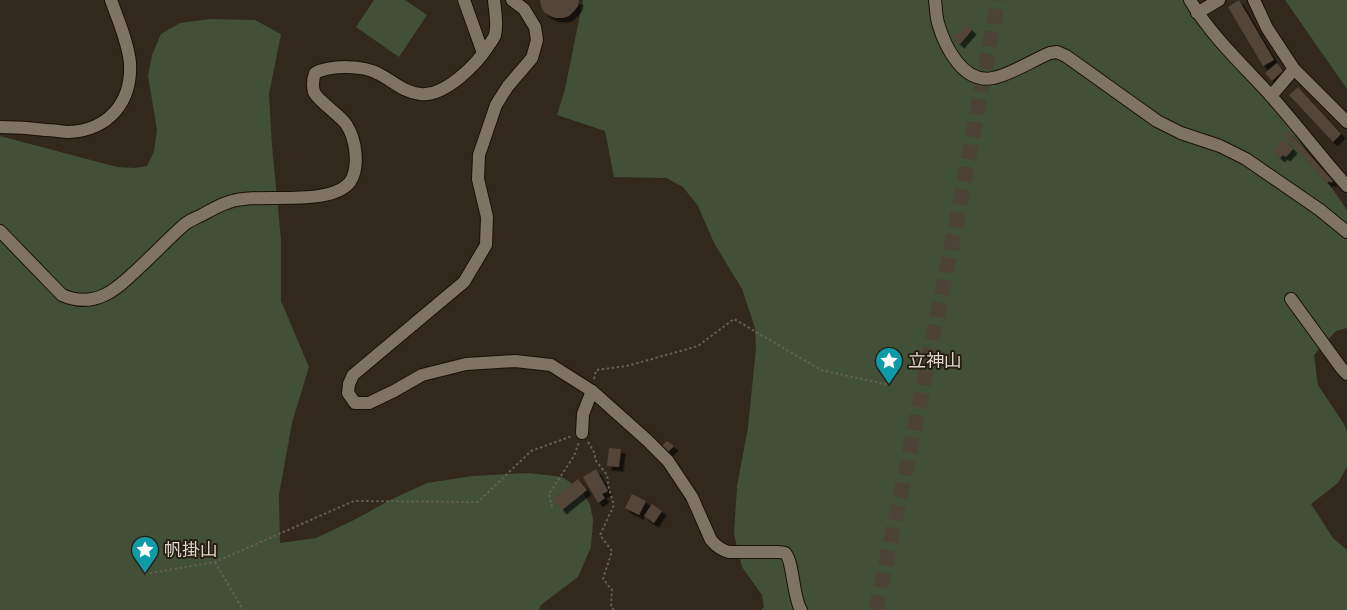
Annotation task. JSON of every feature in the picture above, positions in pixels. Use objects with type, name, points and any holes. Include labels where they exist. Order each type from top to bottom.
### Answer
[{"type":"street","points":[[0,127],[67,132],[81,131],[93,128],[109,118],[118,109],[126,94],[130,78],[130,62],[125,40],[111,0]]},
{"type":"street","points":[[464,0],[483,53]]},
{"type":"street","points":[[0,231],[62,295],[82,300],[93,299],[110,292],[125,282],[186,223],[222,204],[243,198],[319,197],[337,192],[349,183],[355,170],[356,155],[354,144],[346,124],[315,93],[313,83],[315,73],[330,68],[366,69],[378,73],[402,89],[420,94],[429,94],[445,88],[469,70],[495,35],[496,13],[494,0]]},
{"type":"street","points":[[512,0],[524,9],[535,27],[537,40],[532,58],[508,86],[496,105],[479,155],[478,179],[487,217],[486,245],[464,282],[353,375],[348,393],[354,402],[369,403],[394,392],[422,375],[466,364],[515,361],[551,365],[592,391],[668,461],[692,497],[711,540],[715,544],[729,552],[784,553],[790,566],[795,596],[801,610]]},
{"type":"street","points":[[935,0],[938,23],[949,49],[956,62],[968,73],[980,79],[992,79],[1050,53],[1057,52],[1066,56],[1157,121],[1220,146],[1246,159],[1320,210],[1347,232]]},
{"type":"street","points":[[1190,0],[1197,13],[1228,51],[1271,96],[1347,186]]},
{"type":"street","points":[[1197,13],[1219,0]]},
{"type":"street","points":[[1254,0],[1267,28],[1294,69],[1347,122]]},
{"type":"street","points":[[1271,96],[1294,69]]},
{"type":"street","points":[[1291,299],[1347,374]]},
{"type":"street","points":[[582,433],[583,414],[592,391]]},
{"type":"path","points":[[592,391],[596,370],[627,366],[698,346],[734,318],[822,370],[889,385]]},
{"type":"path","points":[[552,507],[549,494],[574,456],[582,433]]},
{"type":"path","points":[[145,574],[215,562],[354,501],[478,502],[532,451],[582,433]]},
{"type":"path","points":[[582,433],[594,452],[596,461],[607,475],[614,505],[600,535],[612,551],[603,579],[612,590],[611,607],[614,610]]},
{"type":"path","points":[[215,562],[243,610]]},
{"type":"green space","points":[[374,0],[405,0],[427,15],[399,57],[356,27]]},
{"type":"green space","points":[[583,0],[1185,0],[1205,32],[1228,60],[1274,104],[1347,210],[1347,328],[1336,331],[1314,355],[1318,385],[1347,431],[1347,467],[1338,483],[1311,504],[1333,538],[1347,550],[1347,610],[761,610],[764,607],[762,595],[742,567],[734,534],[737,486],[748,427],[756,348],[755,328],[742,289],[714,243],[698,206],[683,187],[666,178],[614,177],[605,131],[557,115],[565,89]]},
{"type":"green space","points":[[1285,0],[1347,0],[1347,89]]},
{"type":"green space","points":[[210,19],[255,20],[281,34],[269,94],[281,240],[281,301],[309,367],[292,423],[279,495],[280,543],[316,538],[427,483],[472,476],[529,473],[562,477],[582,490],[590,505],[593,520],[591,547],[578,577],[541,605],[539,610],[0,610],[0,136],[117,167],[135,168],[147,166],[154,151],[157,130],[148,76],[152,55],[161,34],[180,23]]},
{"type":"building","points":[[540,0],[579,0],[578,6],[569,16],[556,18],[544,12]]},
{"type":"building","points":[[1239,0],[1274,60],[1263,66],[1228,7]]},
{"type":"building","points":[[967,25],[972,30],[960,44],[953,36],[956,33],[958,35]]},
{"type":"building","points":[[1277,63],[1283,71],[1272,81],[1265,73]]},
{"type":"building","points":[[1298,87],[1341,134],[1333,142],[1289,95]]},
{"type":"building","points":[[1288,131],[1333,181],[1331,183],[1329,181],[1327,183],[1284,134]]},
{"type":"building","points":[[1284,139],[1293,149],[1286,157],[1283,155],[1280,158],[1273,151]]},
{"type":"building","points":[[667,441],[674,446],[668,452],[662,446]]},
{"type":"building","points":[[609,448],[621,449],[619,467],[607,466]]},
{"type":"building","points":[[596,469],[608,491],[602,494],[605,498],[598,503],[583,477]]},
{"type":"building","points":[[578,479],[587,490],[562,510],[553,499]]},
{"type":"building","points":[[632,494],[646,501],[639,515],[625,508]]},
{"type":"building","points":[[652,504],[662,511],[654,523],[644,516]]},
{"type":"tunnel","points":[[876,610],[959,209],[998,0]]},
{"type":"place","name":"立神山","points":[[889,385]]},
{"type":"place","name":"帆掛山","points":[[145,574]]}]
